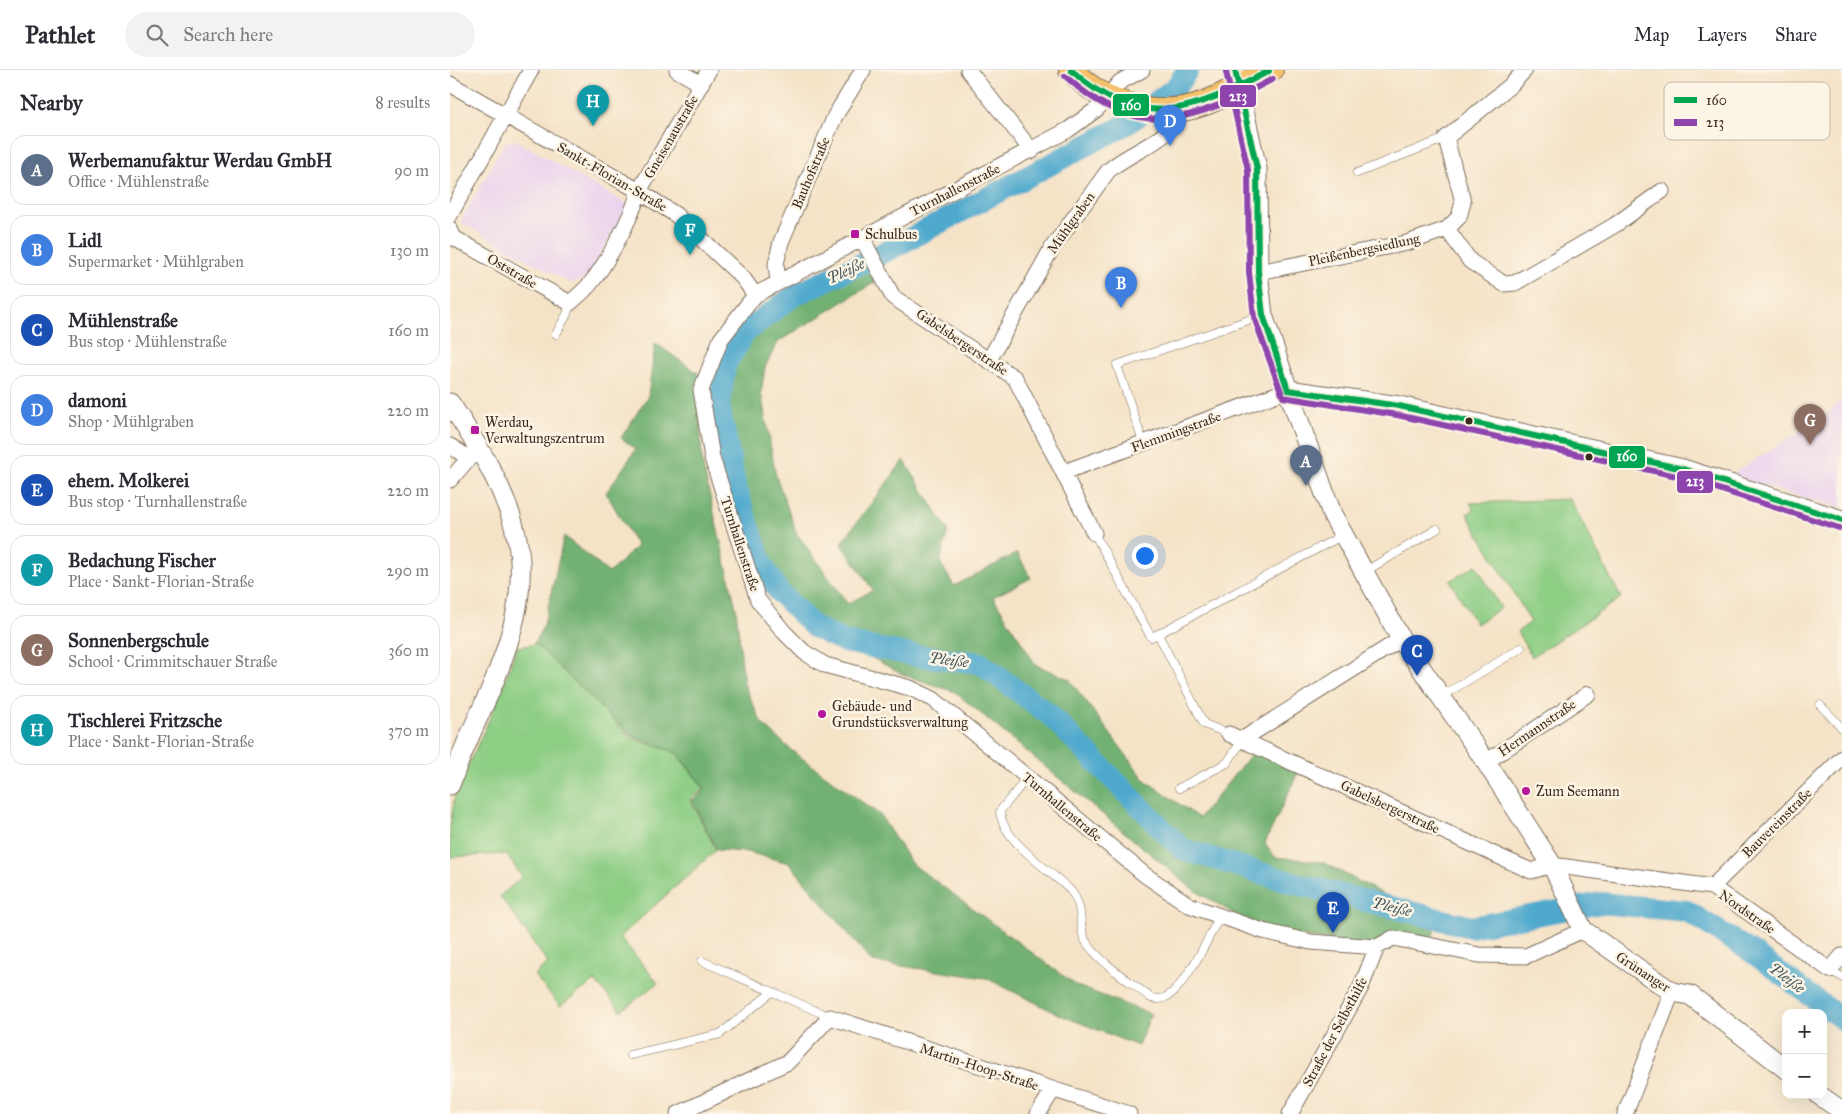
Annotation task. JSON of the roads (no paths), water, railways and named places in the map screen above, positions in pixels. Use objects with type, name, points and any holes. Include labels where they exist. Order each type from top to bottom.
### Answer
[{"type":"main road","points":[[1071,70],[1094,90],[1115,101],[1143,109],[1171,109],[1206,103],[1236,79],[1270,70]]},
{"type":"street","points":[[450,215],[531,70]]},
{"type":"street","points":[[677,70],[702,84]]},
{"type":"street","name":"Gneisenaustraße","points":[[570,303],[590,284],[604,262],[636,205],[640,191],[710,70]]},
{"type":"street","name":"Bauhofstraße","points":[[778,282],[776,264],[781,242],[835,116],[863,70]]},
{"type":"street","points":[[968,70],[1032,151]]},
{"type":"street","name":"Turnhallenstraße","points":[[1142,70],[1120,82],[1115,101],[1032,151],[865,244],[778,282],[755,295],[721,339],[701,390],[712,458],[758,600],[784,632],[804,652],[825,665],[910,688],[933,699],[1145,875],[1189,905],[1263,931],[1311,942],[1377,947],[1393,938],[1479,955],[1526,956],[1580,925]]},
{"type":"street","points":[[1525,70],[1511,85],[1446,138],[1463,202],[1459,217],[1446,230],[1470,261],[1504,284],[1515,283],[1615,225],[1662,191]]},
{"type":"street","points":[[1236,79],[1257,169],[1258,272],[1263,315],[1332,514],[1401,639],[1486,762],[1552,865],[1580,925]]},
{"type":"street","name":"Sankt-Florian-Straße","points":[[450,84],[505,117],[640,191],[676,215],[742,278],[755,295]]},
{"type":"street","name":"Mühlgraben","points":[[989,360],[1052,248],[1108,171],[1118,161],[1164,134],[1170,126],[1171,109]]},
{"type":"street","name":"Pleißenbergsiedlung","points":[[1258,272],[1407,243],[1446,230]]},
{"type":"street","name":"Oststraße","points":[[452,233],[570,303]]},
{"type":"street","name":"Gabelsbergerstraße","points":[[865,244],[893,297],[1016,378],[1094,534]]},
{"type":"street","points":[[1288,390],[1400,406],[1674,467],[1842,520]]},
{"type":"street","name":"Flemmingstraße","points":[[1064,472],[1144,445],[1288,390]]},
{"type":"street","points":[[450,403],[475,455],[508,509],[517,539],[519,580],[511,632],[490,690],[457,748],[450,785]]},
{"type":"street","points":[[450,446],[475,455]]},
{"type":"street","points":[[450,480],[475,455]]},
{"type":"street","points":[[1243,739],[1401,639]]},
{"type":"street","name":"Hermannstraße","points":[[1486,762],[1588,694]]},
{"type":"street","name":"Gabelsbergerstraße","points":[[1229,734],[1531,872],[1552,865]]},
{"type":"street","name":"Bauvereinstraße","points":[[1712,888],[1842,758]]},
{"type":"street","name":"Nordstraße","points":[[1552,865],[1712,888],[1836,973]]},
{"type":"street","name":"Grünanger","points":[[1580,925],[1672,992],[1690,995],[1782,1066]]},
{"type":"street","name":"Straße der Selbsthilfe","points":[[1290,1114],[1361,987],[1377,947]]},
{"type":"street","points":[[1836,973],[1842,956]]},
{"type":"street","points":[[1625,1114],[1672,992]]},
{"type":"street","points":[[678,1114],[788,1062],[830,1017]]},
{"type":"street","name":"Martin-Hoop-Straße","points":[[830,1017],[1129,1114]]},
{"type":"street","points":[[1038,1114],[1053,1090]]},
{"type":"lane","points":[[1357,173],[1446,138]]},
{"type":"lane","points":[[556,334],[567,314],[570,303]]},
{"type":"lane","points":[[1144,445],[1117,366],[1263,315]]},
{"type":"lane","points":[[1364,572],[1437,529]]},
{"type":"lane","points":[[1094,534],[1151,637],[1343,535]]},
{"type":"lane","points":[[1158,634],[1204,724],[1229,734]]},
{"type":"lane","points":[[1441,696],[1521,648]]},
{"type":"lane","points":[[1820,705],[1842,728]]},
{"type":"lane","points":[[1179,788],[1228,763],[1243,739]]},
{"type":"lane","points":[[1027,778],[1000,812],[1000,819],[1026,852],[1071,891],[1078,903],[1082,917],[1081,932],[1091,949],[1150,998],[1165,998],[1173,992],[1189,971],[1220,916]]},
{"type":"lane","points":[[702,960],[830,1017]]},
{"type":"lane","points":[[630,1055],[720,1034],[772,992]]},
{"type":"waterway","name":"Pleiße","points":[[1188,70],[1176,87],[1127,124],[875,257],[795,295],[746,331],[725,365],[719,406],[736,489],[762,564],[779,592],[814,627],[845,642],[912,655],[980,663],[1050,715],[1182,849],[1290,882],[1471,927],[1601,903],[1687,911],[1753,953],[1842,1019]]},
{"type":"place","name":"Tischlerei Fritzsche","points":[[593,126]]},
{"type":"place","name":"damoni","points":[[1170,146]]},
{"type":"place","name":"Schulbus","points":[[855,234]]},
{"type":"place","name":"Bedachung Fischer","points":[[690,255]]},
{"type":"place","name":"Lidl","points":[[1121,308]]},
{"type":"place","name":"Werdau, Verwaltungszentrum","points":[[475,430]]},
{"type":"place","name":"Sonnenbergschule","points":[[1810,445]]},
{"type":"place","name":"Werbemanufaktur Werdau GmbH","points":[[1306,486]]},
{"type":"place","name":"Mühlenstraße","points":[[1417,676]]},
{"type":"place","name":"Gebäude- und Grundstücksverwaltung","points":[[822,714]]},
{"type":"place","name":"Zum Seemann","points":[[1526,791]]},
{"type":"place","name":"ehem. Molkerei","points":[[1333,933]]}]
